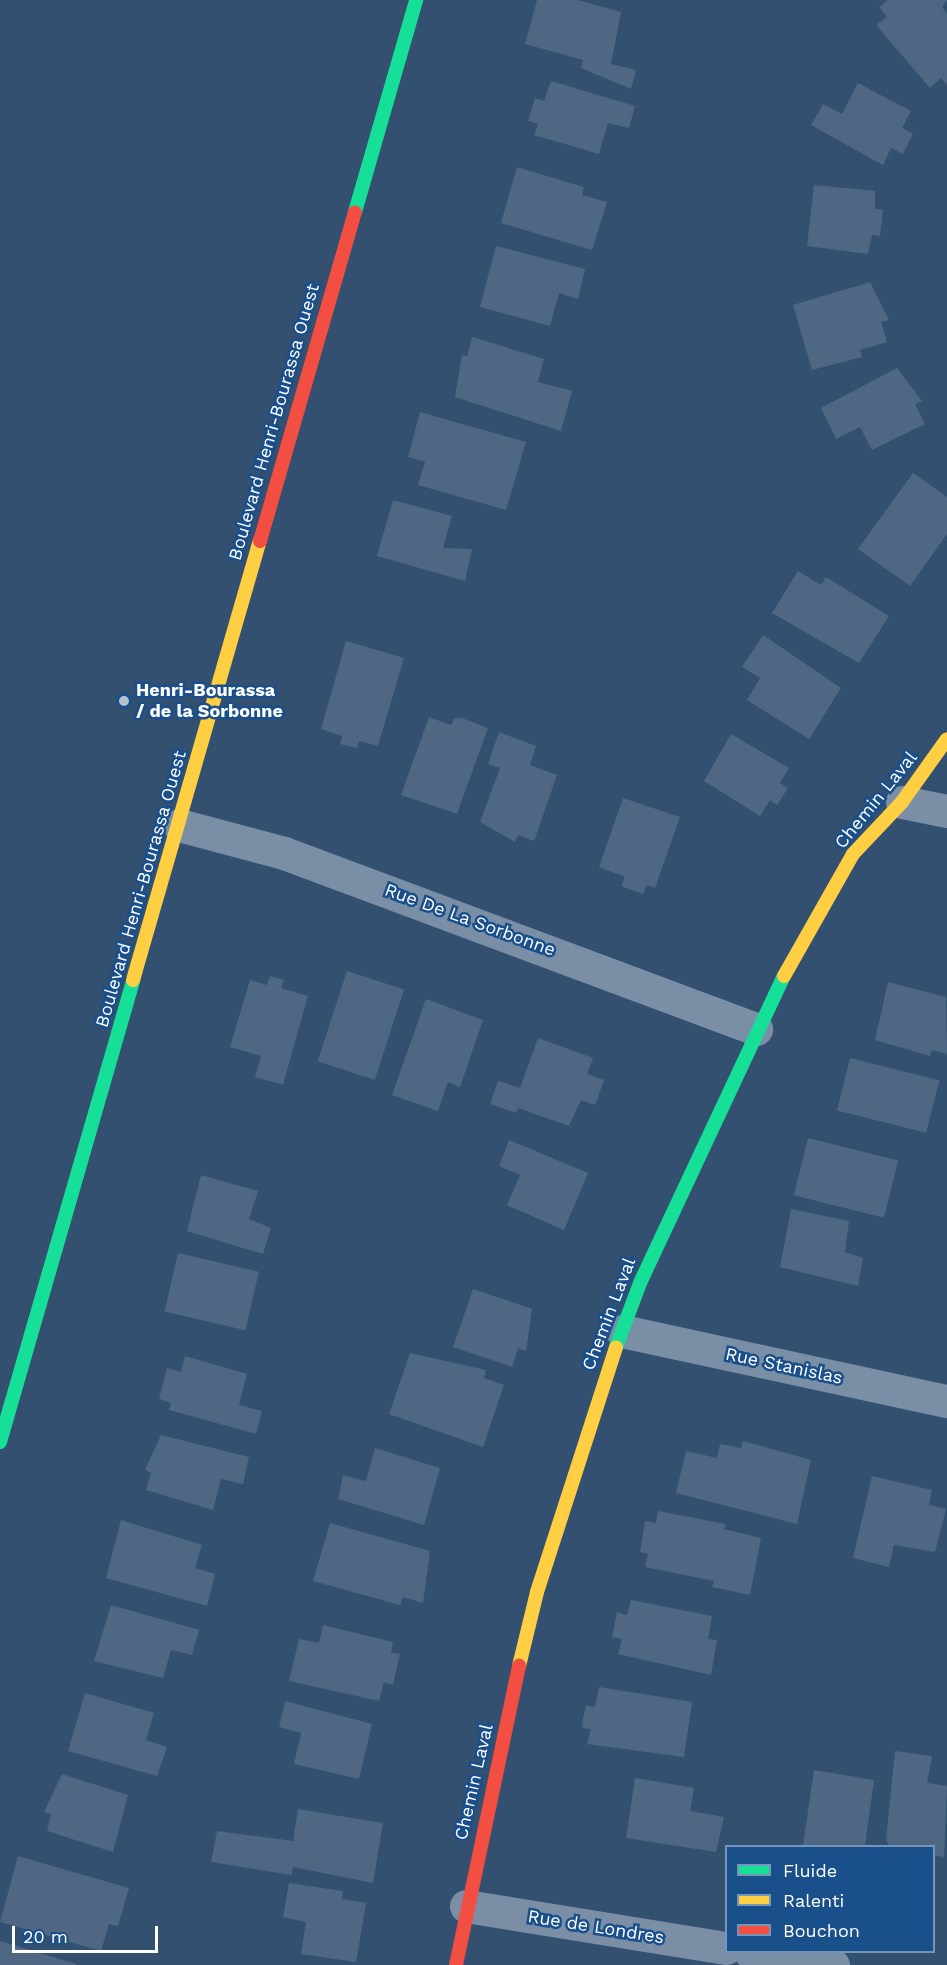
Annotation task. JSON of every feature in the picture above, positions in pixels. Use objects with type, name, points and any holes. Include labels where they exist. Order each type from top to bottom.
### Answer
[{"type":"main road","name":"Boulevard Henri-Bourassa Ouest","points":[[0,1442],[416,0]]},
{"type":"main road","name":"Chemin Laval","points":[[456,1965],[466,1906],[546,1557],[622,1330],[756,1029],[853,854],[902,802],[947,739]]},
{"type":"street","points":[[902,802],[947,811]]},
{"type":"street","name":"Rue De La Sorbonne","points":[[179,825],[295,857],[756,1029]]},
{"type":"street","name":"Rue Stanislas","points":[[622,1330],[947,1401]]},
{"type":"street","name":"Rue de Londres","points":[[466,1906],[725,1948]]},
{"type":"street","points":[[756,1953],[833,1965]]},
{"type":"building","points":[[537,0],[578,0],[621,12],[611,64],[636,70],[631,89],[581,68],[583,60],[525,44]]},
{"type":"building","points":[[888,0],[947,0],[942,7],[947,14],[947,85],[941,78],[930,88],[876,25],[887,17],[879,7]]},
{"type":"building","points":[[551,81],[635,106],[629,128],[608,123],[599,154],[534,135],[538,124],[528,121],[535,98],[544,101]]},
{"type":"building","points":[[858,83],[911,111],[902,128],[913,134],[903,154],[891,148],[883,165],[811,125],[823,104],[842,114]]},
{"type":"building","points":[[517,167],[584,187],[582,195],[607,202],[592,250],[501,223]]},
{"type":"building","points":[[814,185],[875,191],[875,209],[883,210],[880,236],[872,235],[868,254],[807,246]]},
{"type":"building","points":[[496,246],[585,269],[578,299],[559,293],[550,326],[480,307]]},
{"type":"building","points":[[870,282],[889,320],[881,322],[887,342],[860,350],[862,357],[812,370],[793,305]]},
{"type":"building","points":[[472,337],[544,359],[538,382],[572,391],[561,431],[455,397],[462,355],[467,356]]},
{"type":"building","points":[[897,368],[922,401],[915,404],[925,424],[872,450],[860,427],[836,439],[821,408]]},
{"type":"building","points":[[420,412],[526,442],[506,510],[418,485],[425,462],[408,457]]},
{"type":"building","points":[[913,473],[947,497],[947,534],[910,586],[858,549]]},
{"type":"building","points":[[393,500],[452,516],[443,548],[472,549],[465,581],[377,556]]},
{"type":"building","points":[[798,571],[821,585],[826,577],[889,616],[859,663],[772,613]]},
{"type":"building","points":[[763,635],[841,688],[809,739],[747,700],[760,678],[742,667]]},
{"type":"building","points":[[346,641],[404,658],[378,746],[359,741],[357,748],[340,744],[342,736],[321,729]]},
{"type":"building","points":[[429,717],[451,725],[454,719],[462,718],[488,728],[457,814],[401,795]]},
{"type":"building","points":[[499,732],[536,746],[530,765],[557,775],[534,841],[518,835],[515,842],[480,822],[500,768],[488,764]]},
{"type":"building","points":[[731,734],[789,768],[780,783],[788,788],[777,805],[770,800],[760,816],[704,781]]},
{"type":"building","points":[[623,798],[680,817],[655,888],[647,885],[643,894],[621,886],[625,877],[599,867]]},
{"type":"building","points":[[347,971],[404,990],[375,1080],[318,1061]]},
{"type":"building","points":[[270,976],[284,980],[281,988],[308,996],[283,1085],[255,1077],[261,1056],[230,1047],[250,980],[267,985]]},
{"type":"building","points":[[888,982],[946,997],[947,1054],[932,1050],[930,1056],[875,1040]]},
{"type":"building","points":[[426,999],[483,1020],[460,1087],[448,1082],[438,1111],[392,1095]]},
{"type":"building","points":[[538,1038],[593,1058],[587,1074],[604,1080],[595,1105],[581,1100],[569,1126],[518,1108],[516,1113],[490,1104],[498,1081],[520,1088]]},
{"type":"building","points":[[850,1058],[939,1080],[926,1133],[837,1110]]},
{"type":"building","points":[[808,1138],[898,1160],[884,1218],[794,1195]]},
{"type":"building","points":[[509,1140],[588,1173],[564,1230],[507,1205],[520,1175],[499,1166]]},
{"type":"building","points":[[201,1175],[258,1191],[249,1219],[271,1228],[263,1254],[187,1231]]},
{"type":"building","points":[[791,1209],[849,1221],[845,1252],[863,1258],[858,1286],[780,1267]]},
{"type":"building","points":[[178,1253],[259,1272],[245,1330],[165,1311]]},
{"type":"building","points":[[473,1289],[532,1309],[526,1351],[518,1348],[512,1367],[453,1347]]},
{"type":"building","points":[[410,1353],[486,1370],[484,1378],[504,1385],[483,1447],[389,1414]]},
{"type":"building","points":[[185,1356],[247,1374],[239,1405],[262,1411],[256,1434],[169,1410],[171,1403],[159,1399],[167,1368],[181,1372]]},
{"type":"building","points":[[161,1435],[249,1457],[243,1484],[221,1479],[213,1510],[146,1490],[151,1473],[145,1470]]},
{"type":"building","points":[[743,1441],[811,1460],[797,1524],[676,1493],[686,1451],[717,1458],[720,1444],[741,1448]]},
{"type":"building","points":[[375,1448],[440,1468],[424,1525],[338,1499],[343,1475],[366,1481]]},
{"type":"building","points":[[872,1476],[932,1490],[929,1505],[946,1509],[935,1552],[894,1545],[889,1567],[853,1558]]},
{"type":"building","points":[[658,1511],[726,1524],[724,1529],[761,1538],[750,1595],[712,1587],[714,1581],[645,1567],[648,1554],[640,1552],[645,1521],[656,1523]]},
{"type":"building","points":[[121,1520],[202,1545],[195,1568],[215,1574],[207,1606],[106,1578]]},
{"type":"building","points":[[330,1523],[430,1551],[423,1603],[403,1597],[400,1605],[313,1581]]},
{"type":"building","points":[[631,1600],[712,1616],[708,1639],[717,1640],[711,1675],[618,1654],[622,1639],[612,1637],[617,1612],[627,1615]]},
{"type":"building","points":[[111,1605],[199,1630],[192,1655],[171,1650],[163,1678],[94,1661]]},
{"type":"building","points":[[323,1625],[393,1642],[391,1653],[400,1654],[393,1685],[384,1682],[379,1701],[289,1681],[299,1639],[319,1643]]},
{"type":"building","points":[[599,1687],[692,1702],[684,1757],[587,1744],[591,1729],[582,1728],[583,1719],[586,1706],[595,1707]]},
{"type":"building","points":[[85,1693],[154,1713],[146,1740],[167,1747],[157,1776],[68,1751]]},
{"type":"building","points":[[285,1701],[372,1724],[359,1779],[294,1764],[301,1733],[279,1727]]},
{"type":"building","points":[[895,1751],[932,1756],[927,1783],[947,1786],[944,1857],[935,1855],[935,1845],[888,1845],[886,1840]]},
{"type":"building","points":[[814,1770],[874,1780],[865,1845],[803,1845]]},
{"type":"building","points":[[62,1774],[128,1795],[113,1852],[47,1831],[51,1814],[44,1812]]},
{"type":"building","points":[[635,1778],[694,1788],[690,1811],[724,1817],[716,1852],[626,1838]]},
{"type":"building","points":[[298,1809],[383,1823],[373,1883],[293,1867],[292,1875],[211,1862],[217,1831],[293,1841]]},
{"type":"building","points":[[18,1856],[129,1888],[118,1926],[109,1924],[101,1951],[0,1922]]},
{"type":"building","points":[[289,1883],[343,1891],[342,1899],[366,1903],[356,1962],[301,1954],[306,1922],[283,1917]]},
{"type":"building","points":[[0,1941],[76,1964],[76,1965],[0,1965]]},
{"type":"traffic: fast","points":[[355,212],[416,0]]},
{"type":"traffic: fast","points":[[616,1347],[640,1283],[784,976]]},
{"type":"traffic: fast","points":[[0,1442],[133,980]]},
{"type":"traffic: slow","points":[[133,980],[260,541]]},
{"type":"traffic: slow","points":[[784,976],[853,854],[902,802],[947,739]]},
{"type":"traffic: slow","points":[[519,1666],[537,1592],[616,1347]]},
{"type":"traffic: jam","points":[[260,541],[355,212]]},
{"type":"traffic: jam","points":[[456,1965],[519,1666]]},
{"type":"place","name":"Henri-Bourassa / de la Sorbonne","points":[[124,701]]}]
